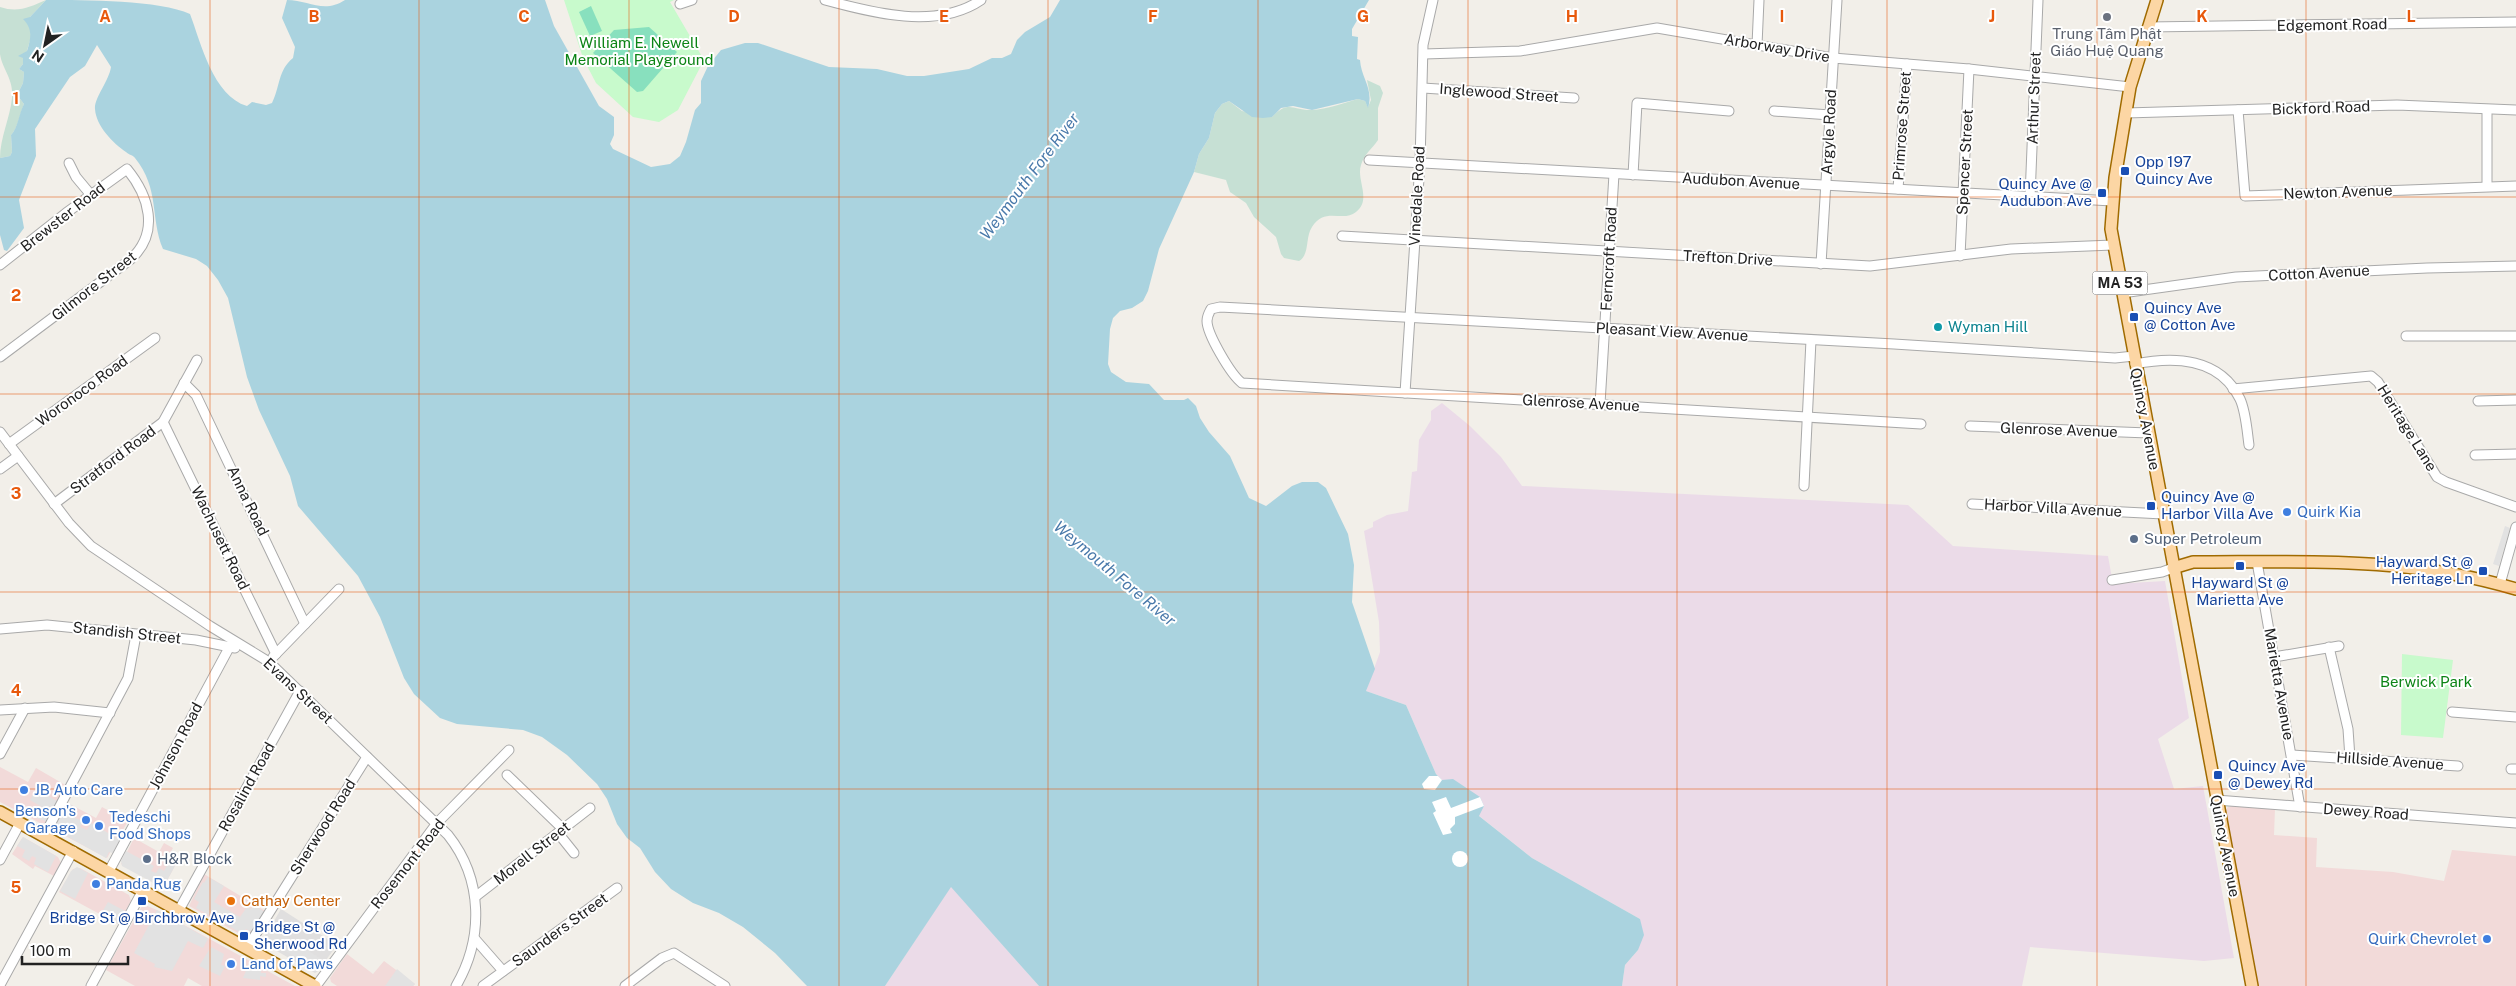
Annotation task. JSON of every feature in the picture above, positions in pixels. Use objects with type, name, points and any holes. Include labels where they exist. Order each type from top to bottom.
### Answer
[{"type":"main road","name":"Quincy Avenue","points":[[2157,0],[2130,87],[2112,201],[2113,245],[2252,986]]},
{"type":"main road","points":[[2173,568],[2193,562],[2393,564],[2444,571],[2516,589]]},
{"type":"main road","points":[[0,812],[316,986]]},
{"type":"street","points":[[680,4],[692,0]]},
{"type":"street","points":[[825,0],[871,5],[917,17],[933,17],[956,13],[981,0]]},
{"type":"street","name":"Vinedale Road","points":[[1405,393],[1420,162],[1423,45],[1433,0]]},
{"type":"street","points":[[1757,45],[1759,0]]},
{"type":"street","name":"Argyle Road","points":[[1821,264],[1837,0]]},
{"type":"street","name":"Arthur Street","points":[[2030,197],[2038,0]]},
{"type":"street","name":"Edgemont Road","points":[[2148,27],[2516,22]]},
{"type":"street","name":"Arborway Drive","points":[[1424,54],[1520,52],[1657,28],[1833,58],[1969,69],[2130,87]]},
{"type":"street","name":"Primrose Street","points":[[1898,189],[1907,64]]},
{"type":"street","name":"Spencer Street","points":[[1960,256],[1969,69]]},
{"type":"street","name":"Inglewood Street","points":[[1423,88],[1574,98]]},
{"type":"street","points":[[1633,175],[1637,103],[1729,111]]},
{"type":"street","name":"Bickford Road","points":[[2126,112],[2398,106],[2448,106],[2487,111],[2516,110]]},
{"type":"street","name":"Newton Avenue","points":[[2238,110],[2245,196],[2487,185],[2516,186]]},
{"type":"street","points":[[1774,111],[1830,115]]},
{"type":"street","points":[[2487,111],[2487,185]]},
{"type":"street","name":"Audubon Avenue","points":[[1369,160],[2112,201]]},
{"type":"street","points":[[69,163],[76,177],[91,195]]},
{"type":"street","name":"Brewster Road","points":[[0,265],[127,169]]},
{"type":"street","name":"Gilmore Street","points":[[0,357],[131,259],[142,248],[149,234],[147,209],[138,183],[127,169]]},
{"type":"street","name":"Ferncroft Road","points":[[1600,404],[1614,174]]},
{"type":"street","name":"Trefton Drive","points":[[1342,236],[1884,266],[2020,248],[2113,245]]},
{"type":"street","name":"Cotton Avenue","points":[[2122,293],[2236,278],[2418,268],[2516,266]]},
{"type":"street","name":"Pleasant View Avenue","points":[[1242,383],[1232,373],[1210,332],[1207,321],[1211,310],[1220,307],[2202,364],[2218,373],[2233,389]]},
{"type":"street","points":[[2406,336],[2516,336]]},
{"type":"street","name":"Woronoco Road","points":[[9,444],[155,338]]},
{"type":"street","points":[[1804,486],[1811,340]]},
{"type":"street","name":"Stratford Road","points":[[54,504],[163,422],[197,360]]},
{"type":"street","name":"Heritage Lane","points":[[2233,389],[2371,376],[2378,382],[2437,476],[2446,482],[2516,507]]},
{"type":"street","name":"Anna Road","points":[[184,383],[196,395],[305,624]]},
{"type":"street","name":"Glenrose Avenue","points":[[1242,383],[1921,424]]},
{"type":"street","points":[[2233,389],[2241,401],[2249,445]]},
{"type":"street","points":[[2478,401],[2516,400]]},
{"type":"street","name":"Wachusett Road","points":[[163,422],[276,654]]},
{"type":"street","name":"Glenrose Avenue","points":[[1970,426],[2148,433]]},
{"type":"street","name":"Evans Street","points":[[0,432],[54,504],[80,536],[97,552],[269,662],[437,824],[457,847],[465,861],[475,897],[474,939],[467,964],[456,986]]},
{"type":"street","points":[[2474,455],[2516,454]]},
{"type":"street","points":[[0,469],[18,456]]},
{"type":"street","name":"Harbor Villa Avenue","points":[[1972,504],[2163,514]]},
{"type":"street","points":[[2500,584],[2516,527]]},
{"type":"street","name":"Marietta Avenue","points":[[2257,562],[2300,807]]},
{"type":"street","points":[[2112,580],[2162,572],[2173,568]]},
{"type":"street","points":[[269,662],[339,589]]},
{"type":"street","name":"Standish Street","points":[[0,629],[47,625],[196,640],[253,651]]},
{"type":"street","points":[[44,836],[110,713],[130,670],[136,635]]},
{"type":"street","name":"Johnson Road","points":[[108,871],[230,646]]},
{"type":"street","points":[[2274,657],[2339,646]]},
{"type":"street","points":[[2329,647],[2348,729],[2350,758]]},
{"type":"street","name":"Rosalind Road","points":[[179,910],[300,691]]},
{"type":"street","points":[[0,710],[54,707],[110,713]]},
{"type":"street","points":[[0,754],[25,708]]},
{"type":"street","points":[[2452,712],[2516,717]]},
{"type":"street","name":"Rosemont Road","points":[[316,986],[437,824],[509,750]]},
{"type":"street","name":"Hillside Avenue","points":[[2292,755],[2458,766]]},
{"type":"street","name":"Sherwood Road","points":[[247,948],[367,757]]},
{"type":"street","points":[[507,775],[560,831],[574,853]]},
{"type":"street","name":"Dewey Road","points":[[2216,800],[2516,823]]},
{"type":"street","name":"Morell Street","points":[[475,897],[590,808]]},
{"type":"street","points":[[0,860],[20,823]]},
{"type":"street","points":[[0,985],[73,852]]},
{"type":"street","name":"Saunders Street","points":[[483,986],[617,888]]},
{"type":"street","points":[[91,986],[142,890]]},
{"type":"street","name":"Saunders Street","points":[[474,939],[503,971]]},
{"type":"street","points":[[625,986],[662,958],[674,953],[726,986]]},
{"type":"shaded area","points":[[1442,403],[1470,426],[1501,457],[1522,486],[1908,505],[1953,546],[2108,556],[2113,584],[2165,581],[2189,718],[2158,739],[2174,789],[2203,786],[2234,958],[2204,961],[2030,947],[2022,986],[1622,986],[1625,965],[1638,950],[1640,919],[1532,858],[1478,815],[1484,806],[1442,780],[1436,774],[1406,705],[1366,691],[1380,652],[1379,622],[1364,531],[1373,527],[1373,522],[1387,515],[1408,511],[1412,472],[1417,471],[1419,440],[1431,420],[1431,411]]},
{"type":"shaded area","points":[[2505,526],[2510,528],[2499,566],[2493,564]]},
{"type":"shaded area","points":[[0,767],[28,782],[36,768],[67,786],[46,823],[40,823],[0,802]]},
{"type":"shaded area","points":[[36,789],[57,801],[46,821],[36,818],[42,807],[30,800]]},
{"type":"shaded area","points":[[68,803],[96,818],[102,807],[128,821],[107,858],[54,830]]},
{"type":"shaded area","points":[[68,803],[75,807],[70,816],[83,821],[80,827],[87,830],[91,823],[120,840],[113,853],[109,852],[106,858],[54,829]]},
{"type":"shaded area","points":[[2228,807],[2275,809],[2274,835],[2317,838],[2316,867],[2393,872],[2444,881],[2452,850],[2516,856],[2516,986],[2257,986],[2224,812]]},
{"type":"shaded area","points":[[23,837],[58,857],[61,863],[54,876],[35,866],[33,869],[12,854]]},
{"type":"shaded area","points":[[23,837],[56,856],[48,872],[34,864],[36,858],[32,856],[29,861],[22,857],[25,850],[17,846]]},
{"type":"shaded area","points":[[134,838],[159,852],[164,843],[173,848],[168,857],[177,862],[163,888],[121,864]]},
{"type":"shaded area","points":[[126,851],[154,866],[151,871],[156,873],[159,868],[164,871],[171,858],[177,862],[163,888],[122,866],[121,861]]},
{"type":"shaded area","points":[[77,867],[88,873],[75,899],[60,891],[71,871]]},
{"type":"shaded area","points":[[80,868],[129,895],[131,901],[118,924],[59,892],[73,869]]},
{"type":"shaded area","points":[[204,874],[267,912],[249,939],[189,906]]},
{"type":"shaded area","points":[[208,877],[224,886],[214,902],[240,917],[247,907],[251,909],[253,905],[265,912],[252,932],[246,929],[243,934],[196,908],[199,902],[194,899],[203,882]]},
{"type":"shaded area","points":[[951,886],[1039,986],[885,986]]},
{"type":"shaded area","points":[[108,902],[125,911],[118,924],[101,914]]},
{"type":"shaded area","points":[[145,905],[295,986],[202,986],[188,978],[184,986],[135,986],[106,970],[142,906]]},
{"type":"shaded area","points":[[281,909],[337,945],[315,973],[263,943]]},
{"type":"shaded area","points":[[157,910],[208,939],[203,948],[188,941],[172,971],[154,967],[155,964],[134,953]]},
{"type":"shaded area","points":[[271,926],[324,961],[317,971],[264,937]]},
{"type":"shaded area","points":[[211,947],[224,954],[221,965],[225,966],[220,976],[199,966]]},
{"type":"shaded area","points":[[347,954],[373,974],[384,961],[415,984],[413,986],[337,986],[331,982],[330,978]]},
{"type":"shaded area","points":[[249,963],[261,968],[261,973],[266,973],[266,977],[260,976],[260,980],[243,978]]},
{"type":"shaded area","points":[[397,969],[415,984],[413,986],[385,986]]},
{"type":"green space","points":[[46,0],[30,17],[31,37],[23,64],[19,69],[24,72],[23,83],[17,95],[24,104],[11,135],[12,152],[10,156],[0,158],[11,106],[12,91],[0,54],[0,7],[18,9]]},
{"type":"green space","name":"William E. Newell Memorial Playground","points":[[564,0],[674,0],[670,2],[704,60],[678,110],[659,122],[633,117],[596,83],[583,58]]},
{"type":"green space","points":[[591,6],[602,31],[590,36],[579,12]]},
{"type":"green space","points":[[649,27],[677,52],[643,91],[637,92],[593,53],[614,30]]},
{"type":"green space","points":[[1367,80],[1380,86],[1383,93],[1378,108],[1378,140],[1361,165],[1360,177],[1363,202],[1361,207],[1351,215],[1323,217],[1317,221],[1310,231],[1305,255],[1299,261],[1284,258],[1276,237],[1254,217],[1246,203],[1230,192],[1226,180],[1194,172],[1199,154],[1209,138],[1215,113],[1222,104],[1229,101],[1242,111],[1272,117],[1287,107],[1312,110],[1358,99],[1365,101],[1368,107],[1371,100]]},
{"type":"green space","name":"Berwick Park","points":[[2402,654],[2453,660],[2443,738],[2401,735]]},
{"type":"water","name":"Weymouth Fore River","points":[[46,0],[142,3],[177,9],[190,14],[204,53],[217,80],[235,100],[247,106],[252,102],[266,105],[272,103],[282,73],[293,58],[295,47],[282,18],[287,0],[330,6],[345,0],[545,0],[554,26],[599,106],[614,117],[614,135],[610,144],[613,149],[651,167],[670,164],[680,156],[695,110],[701,103],[701,81],[708,66],[721,50],[745,43],[758,43],[829,67],[877,69],[907,76],[924,76],[969,69],[992,58],[1002,58],[1011,54],[1017,40],[1025,32],[1050,17],[1060,0],[1369,0],[1352,29],[1352,36],[1358,37],[1357,59],[1360,60],[1368,89],[1368,108],[1365,101],[1358,99],[1312,110],[1293,106],[1281,108],[1272,117],[1263,118],[1252,117],[1229,101],[1222,104],[1215,113],[1209,138],[1199,154],[1194,172],[1159,249],[1148,291],[1143,301],[1132,308],[1120,311],[1113,318],[1110,329],[1108,364],[1111,372],[1126,382],[1149,384],[1164,400],[1184,400],[1188,398],[1196,406],[1200,418],[1209,432],[1230,456],[1249,498],[1266,506],[1292,486],[1302,482],[1318,482],[1326,488],[1348,534],[1354,565],[1352,602],[1375,669],[1366,691],[1406,705],[1436,774],[1442,780],[1453,779],[1480,797],[1484,806],[1479,816],[1532,858],[1640,919],[1644,935],[1638,950],[1625,965],[1622,986],[1039,986],[951,887],[885,986],[807,986],[775,953],[743,927],[719,913],[693,903],[671,889],[655,872],[640,848],[627,838],[617,824],[607,799],[597,784],[567,755],[542,737],[523,730],[457,724],[440,718],[414,694],[404,678],[380,617],[358,576],[298,506],[290,476],[259,410],[247,377],[228,298],[218,280],[207,266],[196,259],[163,249],[151,192],[143,170],[134,157],[111,139],[98,122],[95,105],[108,78],[111,67],[97,45],[85,66],[70,77],[35,129],[36,156],[19,200],[24,228],[7,251],[4,250],[0,235],[0,158],[10,156],[12,152],[11,135],[24,104],[17,95],[23,83],[24,72],[19,69],[23,64],[23,58],[18,56],[27,51],[30,34],[30,30],[23,19],[30,17]]},
{"type":"pier","points":[[1429,776],[1438,776],[1442,780],[1435,790],[1424,789],[1422,784]]},
{"type":"pier","points":[[1446,797],[1451,808],[1480,797],[1484,806],[1455,817],[1455,824],[1450,829],[1452,833],[1443,835],[1433,813],[1436,811],[1432,802]]},
{"type":"pier","points":[[1460,851],[1468,859],[1460,867],[1452,859]]},
{"type":"place","name":"Trung Tâm Phật Giáo Huệ Quang","points":[[2107,17]]},
{"type":"place","name":"Opp 197 Quincy Ave","points":[[2125,171]]},
{"type":"place","name":"Quincy Ave @ Audubon Ave","points":[[2102,193]]},
{"type":"place","name":"Quincy Ave @ Cotton Ave","points":[[2134,317]]},
{"type":"place","name":"Wyman Hill","points":[[1938,327]]},
{"type":"place","name":"Quincy Ave @ Harbor Villa Ave","points":[[2151,506]]},
{"type":"place","name":"Quirk Kia","points":[[2287,512]]},
{"type":"place","name":"Super Petroleum","points":[[2134,539]]},
{"type":"place","name":"Hayward St @ Marietta Ave","points":[[2240,566]]},
{"type":"place","name":"Hayward St @ Heritage Ln","points":[[2483,571]]},
{"type":"place","name":"Quincy Ave @ Dewey Rd","points":[[2218,775]]},
{"type":"place","name":"JB Auto Care","points":[[24,790]]},
{"type":"place","name":"Benson's Garage","points":[[86,820]]},
{"type":"place","name":"Tedeschi Food Shops","points":[[99,826]]},
{"type":"place","name":"H&R Block","points":[[147,859]]},
{"type":"place","name":"Panda Rug","points":[[96,884]]},
{"type":"place","name":"Bridge St @ Birchbrow Ave","points":[[142,901]]},
{"type":"place","name":"Cathay Center","points":[[231,901]]},
{"type":"place","name":"Bridge St @ Sherwood Rd","points":[[244,936]]},
{"type":"place","name":"Quirk Chevrolet","points":[[2487,939]]},
{"type":"place","name":"Land of Paws","points":[[231,964]]}]
